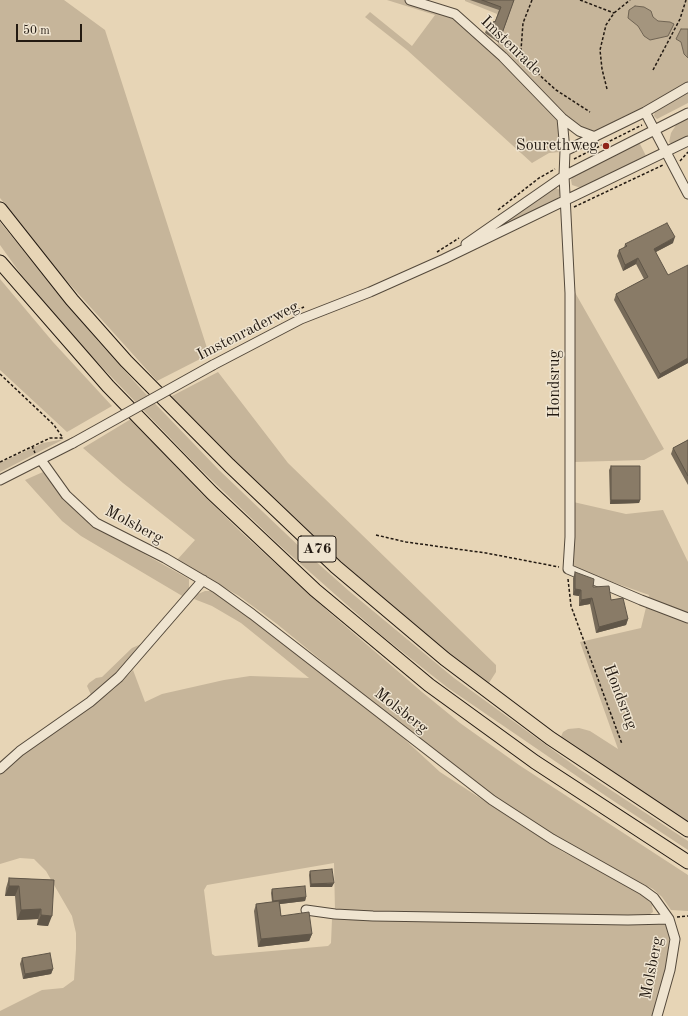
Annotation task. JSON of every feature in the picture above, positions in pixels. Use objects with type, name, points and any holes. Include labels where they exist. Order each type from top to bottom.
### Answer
[{"type":"highway","name":"A76","points":[[0,209],[72,300],[126,361],[234,470],[336,567],[445,659],[550,738],[688,830]]},
{"type":"highway","name":"A76","points":[[0,262],[108,386],[212,493],[315,590],[428,685],[535,762],[688,862]]},
{"type":"street","name":"Imstenrade","points":[[410,0],[455,14],[503,57],[562,118],[579,130],[595,137]]},
{"type":"street","points":[[565,152],[645,112],[688,87]]},
{"type":"street","points":[[645,112],[688,194]]},
{"type":"street","name":"Imstenraderweg","points":[[444,259],[564,176],[688,113]]},
{"type":"street","points":[[562,118],[565,152],[564,176]]},
{"type":"street","name":"Imstenraderweg","points":[[0,480],[73,443],[213,365],[301,319],[370,292],[444,259],[688,141]]},
{"type":"street","name":"Hondsrug","points":[[564,176],[570,293],[570,537],[568,568]]},
{"type":"street","name":"Molsberg","points":[[41,460],[66,495],[96,523],[202,580],[252,614],[492,800],[552,839],[648,893],[659,904],[669,919],[674,931],[675,946],[658,1016]]},
{"type":"street","points":[[568,568],[641,600],[688,618]]},
{"type":"street","points":[[0,769],[20,751],[90,702],[119,677],[202,580]]},
{"type":"street","points":[[306,910],[335,914],[373,916],[628,920],[669,919]]},
{"type":"path","points":[[532,0],[522,23],[521,50],[535,71],[556,90],[590,112]]},
{"type":"path","points":[[580,0],[614,12]]},
{"type":"path","points":[[607,89],[602,69],[600,50],[606,25],[614,12],[630,0]]},
{"type":"path","points":[[654,70],[680,19],[686,0]]},
{"type":"path","points":[[496,212],[539,178],[565,163]]},
{"type":"path","points":[[566,211],[654,169]]},
{"type":"path","points":[[432,254],[464,234]]},
{"type":"path","name":"Imstenraderweg","points":[[293,313],[306,306]]},
{"type":"path","points":[[0,374],[49,419],[63,438],[50,438],[0,462]]},
{"type":"path","points":[[376,535],[406,542],[486,553],[568,568]]},
{"type":"path","name":"Hondsrug","points":[[568,568],[571,606],[622,744]]},
{"type":"shaded area","points":[[0,0],[64,0],[105,30],[207,348],[204,357],[157,381],[56,269],[0,198]]},
{"type":"shaded area","points":[[387,0],[417,0],[453,13],[494,54],[507,18],[465,0],[688,0],[688,29],[681,29],[681,42],[684,54],[688,58],[688,103],[657,119],[654,116],[655,111],[597,140],[588,131],[559,130],[562,144],[560,152],[549,153],[532,163],[407,50],[365,17],[370,12],[412,46],[435,15]],"holes":[[[653,17],[658,21],[670,22],[644,36],[638,26]]]},
{"type":"shaded area","points":[[635,6],[644,7],[651,11],[653,17],[658,21],[670,22],[674,24],[668,36],[650,40],[644,36],[638,26],[628,18],[629,10]]},
{"type":"shaded area","points":[[681,29],[688,29],[688,58],[684,54],[681,42],[676,39]]},
{"type":"shaded area","points":[[688,118],[688,138],[673,145],[669,142],[671,133],[676,125]]},
{"type":"shaded area","points":[[639,142],[647,158],[581,188],[572,185],[571,180],[573,176]]},
{"type":"shaded area","points":[[552,188],[560,190],[560,196],[555,201],[500,227],[499,226]]},
{"type":"shaded area","points":[[0,222],[97,340],[142,390],[219,470],[304,551],[349,591],[454,678],[579,769],[688,841],[688,850],[448,688],[381,635],[277,543],[197,466],[75,339],[20,273],[0,245]]},
{"type":"shaded area","points":[[0,279],[53,342],[112,406],[67,432],[0,370]]},
{"type":"shaded area","points":[[573,289],[664,449],[644,460],[574,462]]},
{"type":"shaded area","points":[[218,372],[288,463],[496,665],[496,672],[487,686],[380,601],[267,496],[170,397]]},
{"type":"shaded area","points":[[131,419],[199,491],[242,533],[330,613],[422,692],[460,723],[519,765],[688,875],[688,911],[671,910],[662,897],[653,889],[576,850],[501,803],[411,734],[277,624],[239,596],[177,560],[195,540],[123,483],[83,448]]},
{"type":"shaded area","points":[[64,439],[0,472],[0,463],[43,443]]},
{"type":"shaded area","points":[[43,472],[89,523],[189,579],[189,589],[184,597],[81,536],[62,521],[25,480]]},
{"type":"shaded area","points":[[569,501],[626,514],[663,510],[688,562],[688,824],[560,739],[563,732],[568,729],[579,728],[590,731],[618,749],[580,642],[641,628],[649,595],[570,567]]},
{"type":"shaded area","points":[[205,591],[216,591],[347,692],[402,737],[440,772],[563,852],[624,882],[646,897],[652,905],[653,912],[646,917],[335,911],[334,863],[207,885],[204,890],[212,954],[215,956],[328,946],[331,943],[332,919],[335,918],[667,922],[672,950],[654,1016],[0,1016],[0,1011],[42,990],[63,988],[74,980],[76,949],[76,933],[72,916],[46,871],[34,859],[20,858],[0,864],[0,773],[3,769],[92,706],[114,689],[133,670],[145,702],[162,694],[224,680],[250,676],[309,678],[241,623],[212,606],[194,599],[198,594]]},
{"type":"shaded area","points":[[148,641],[127,665],[92,697],[87,686],[89,683],[96,678],[102,677],[132,648]]},
{"type":"building","points":[[482,0],[514,0],[500,39],[486,29],[488,24],[492,25],[494,21],[495,22],[501,7]]},
{"type":"building","points":[[667,223],[675,237],[654,249],[668,275],[688,265],[688,358],[660,374],[616,294],[648,277],[638,258],[625,265],[619,250],[627,246],[625,244]]},
{"type":"building","points":[[688,440],[688,476],[673,448]]},
{"type":"building","points":[[611,466],[640,466],[640,500],[611,500]]},
{"type":"building","points":[[575,572],[594,579],[593,587],[609,586],[611,600],[623,598],[628,619],[599,627],[592,598],[581,600],[581,590],[575,589]]},
{"type":"building","points":[[332,869],[334,883],[311,884],[310,871]]},
{"type":"building","points":[[9,878],[54,880],[52,916],[41,915],[41,909],[21,910],[19,886],[9,886]]},
{"type":"building","points":[[305,886],[306,897],[273,901],[272,889]]},
{"type":"building","points":[[279,901],[281,916],[309,912],[312,934],[261,939],[256,904]]},
{"type":"building","points":[[50,953],[53,969],[25,974],[22,958]]},
{"type":"place","name":"Sourethweg","points":[[606,146]]}]
